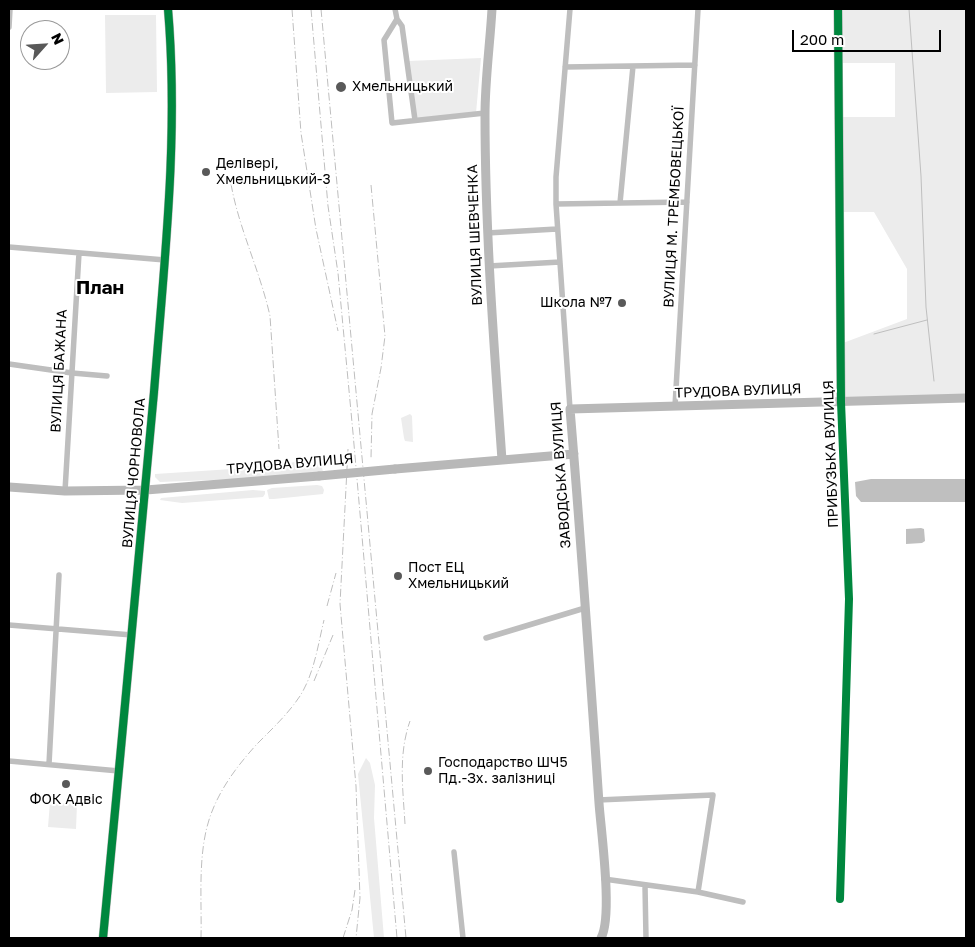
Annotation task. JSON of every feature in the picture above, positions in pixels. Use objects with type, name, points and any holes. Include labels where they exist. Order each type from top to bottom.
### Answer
[{"type":"street","points":[[9,27],[10,9]]},
{"type":"street","name":"ВУЛИЦЯ ЧОРНОВОЛА","points":[[103,938],[146,490],[165,260],[173,115],[172,51],[168,9]]},
{"type":"street","points":[[395,9],[397,19],[402,26],[415,120]]},
{"type":"street","name":"ВУЛИЦЯ ШЕВЧЕНКА","points":[[492,9],[485,113],[489,266],[502,460]]},
{"type":"street","name":"ЗАВОДСЬКА ВУЛИЦЯ","points":[[570,9],[556,177],[556,204],[604,879],[606,913],[605,932],[601,938]]},
{"type":"street","name":"ВУЛИЦЯ М. ТРЕМБОВЕЦЬКОЇ","points":[[676,406],[698,9]]},
{"type":"street","name":"ПРИБУЗЬКА ВУЛИЦЯ","points":[[838,9],[841,402],[849,600],[840,899]]},
{"type":"street","points":[[397,19],[384,40],[392,123],[485,113]]},
{"type":"street","points":[[565,67],[695,64]]},
{"type":"street","points":[[620,203],[633,66]]},
{"type":"street","points":[[556,204],[687,202]]},
{"type":"street","points":[[488,233],[557,229]]},
{"type":"street","points":[[9,247],[165,260]]},
{"type":"street","name":"ВУЛИЦЯ БАЖАНА","points":[[65,491],[79,253]]},
{"type":"street","points":[[489,266],[560,262]]},
{"type":"street","points":[[9,364],[107,376]]},
{"type":"street","name":"ТРУДОВА ВУЛИЦЯ","points":[[570,409],[966,398]]},
{"type":"street","name":"ТРУДОВА ВУЛИЦЯ","points":[[9,487],[65,491],[146,490],[574,454]]},
{"type":"street","points":[[49,764],[59,575]]},
{"type":"street","points":[[486,638],[586,608]]},
{"type":"street","points":[[9,625],[132,635]]},
{"type":"street","points":[[9,761],[119,771]]},
{"type":"street","points":[[598,800],[713,795],[698,892]]},
{"type":"street","points":[[454,852],[463,938]]},
{"type":"street","points":[[604,879],[698,892],[743,902]]},
{"type":"street","points":[[645,886],[646,938]]},
{"type":"shaded area","points":[[840,9],[966,9],[966,395],[843,399],[843,343],[907,319],[907,269],[874,212],[842,212],[841,117],[895,117],[895,63],[840,63]]},
{"type":"shaded area","points":[[105,15],[156,15],[157,92],[106,93]]},
{"type":"shaded area","points":[[481,58],[476,113],[415,120],[408,61]]},
{"type":"shaded area","points":[[410,414],[412,416],[413,442],[405,441],[401,418]]},
{"type":"shaded area","points":[[320,459],[323,472],[238,479],[160,482],[155,477],[155,474],[263,467]]},
{"type":"shaded area","points":[[871,479],[966,479],[966,502],[861,502],[856,496],[855,482]]},
{"type":"shaded area","points":[[322,486],[323,494],[269,499],[267,490],[272,488]]},
{"type":"shaded area","points":[[253,490],[265,491],[265,494],[263,497],[182,503],[160,500],[161,498]]},
{"type":"shaded area","points":[[906,529],[924,529],[925,541],[922,543],[906,544]]},
{"type":"shaded area","points":[[366,758],[370,763],[375,785],[374,818],[384,938],[374,938],[358,774]]},
{"type":"shaded area","points":[[50,802],[77,804],[76,829],[48,827]]},
{"type":"waterway","points":[[909,9],[921,176],[926,307],[934,381]]},
{"type":"waterway","points":[[874,334],[927,320]]},
{"type":"railway","points":[[292,9],[301,133],[316,229],[338,331]]},
{"type":"railway","points":[[311,9],[328,206],[338,273],[353,433],[397,938]]},
{"type":"railway","points":[[321,9],[406,938]]},
{"type":"railway","points":[[231,184],[239,217],[270,316],[279,449]]},
{"type":"railway","points":[[371,185],[385,336],[372,414],[371,458]]},
{"type":"railway","points":[[348,449],[340,604],[356,786],[360,898],[356,938]]},
{"type":"railway","points":[[327,606],[336,573]]},
{"type":"railway","points":[[201,938],[202,859],[211,814],[225,786],[237,768],[300,696],[312,669],[324,620]]},
{"type":"railway","points":[[314,681],[333,635]]},
{"type":"railway","points":[[405,824],[403,759],[406,734],[410,721]]},
{"type":"railway","points":[[343,938],[352,910],[355,890]]},
{"type":"cycle path","points":[[103,938],[166,249],[172,105],[168,9]]},
{"type":"cycle path","points":[[838,9],[841,402],[849,599],[840,899]]},
{"type":"place","name":"Хмельницький","points":[[341,87]]},
{"type":"place","name":"Делівері, Хмельницький-3","points":[[206,172]]},
{"type":"place","name":"Школа №7","points":[[622,303]]},
{"type":"place","name":"Пост ЕЦ Хмельницький","points":[[398,576]]},
{"type":"place","name":"Господарство ШЧ5 Пд.-Зх. залізниці","points":[[428,771]]},
{"type":"place","name":"ФОК Адвіс","points":[[66,784]]},
{"type":"district","name":"План","points":[[100,288]]}]
